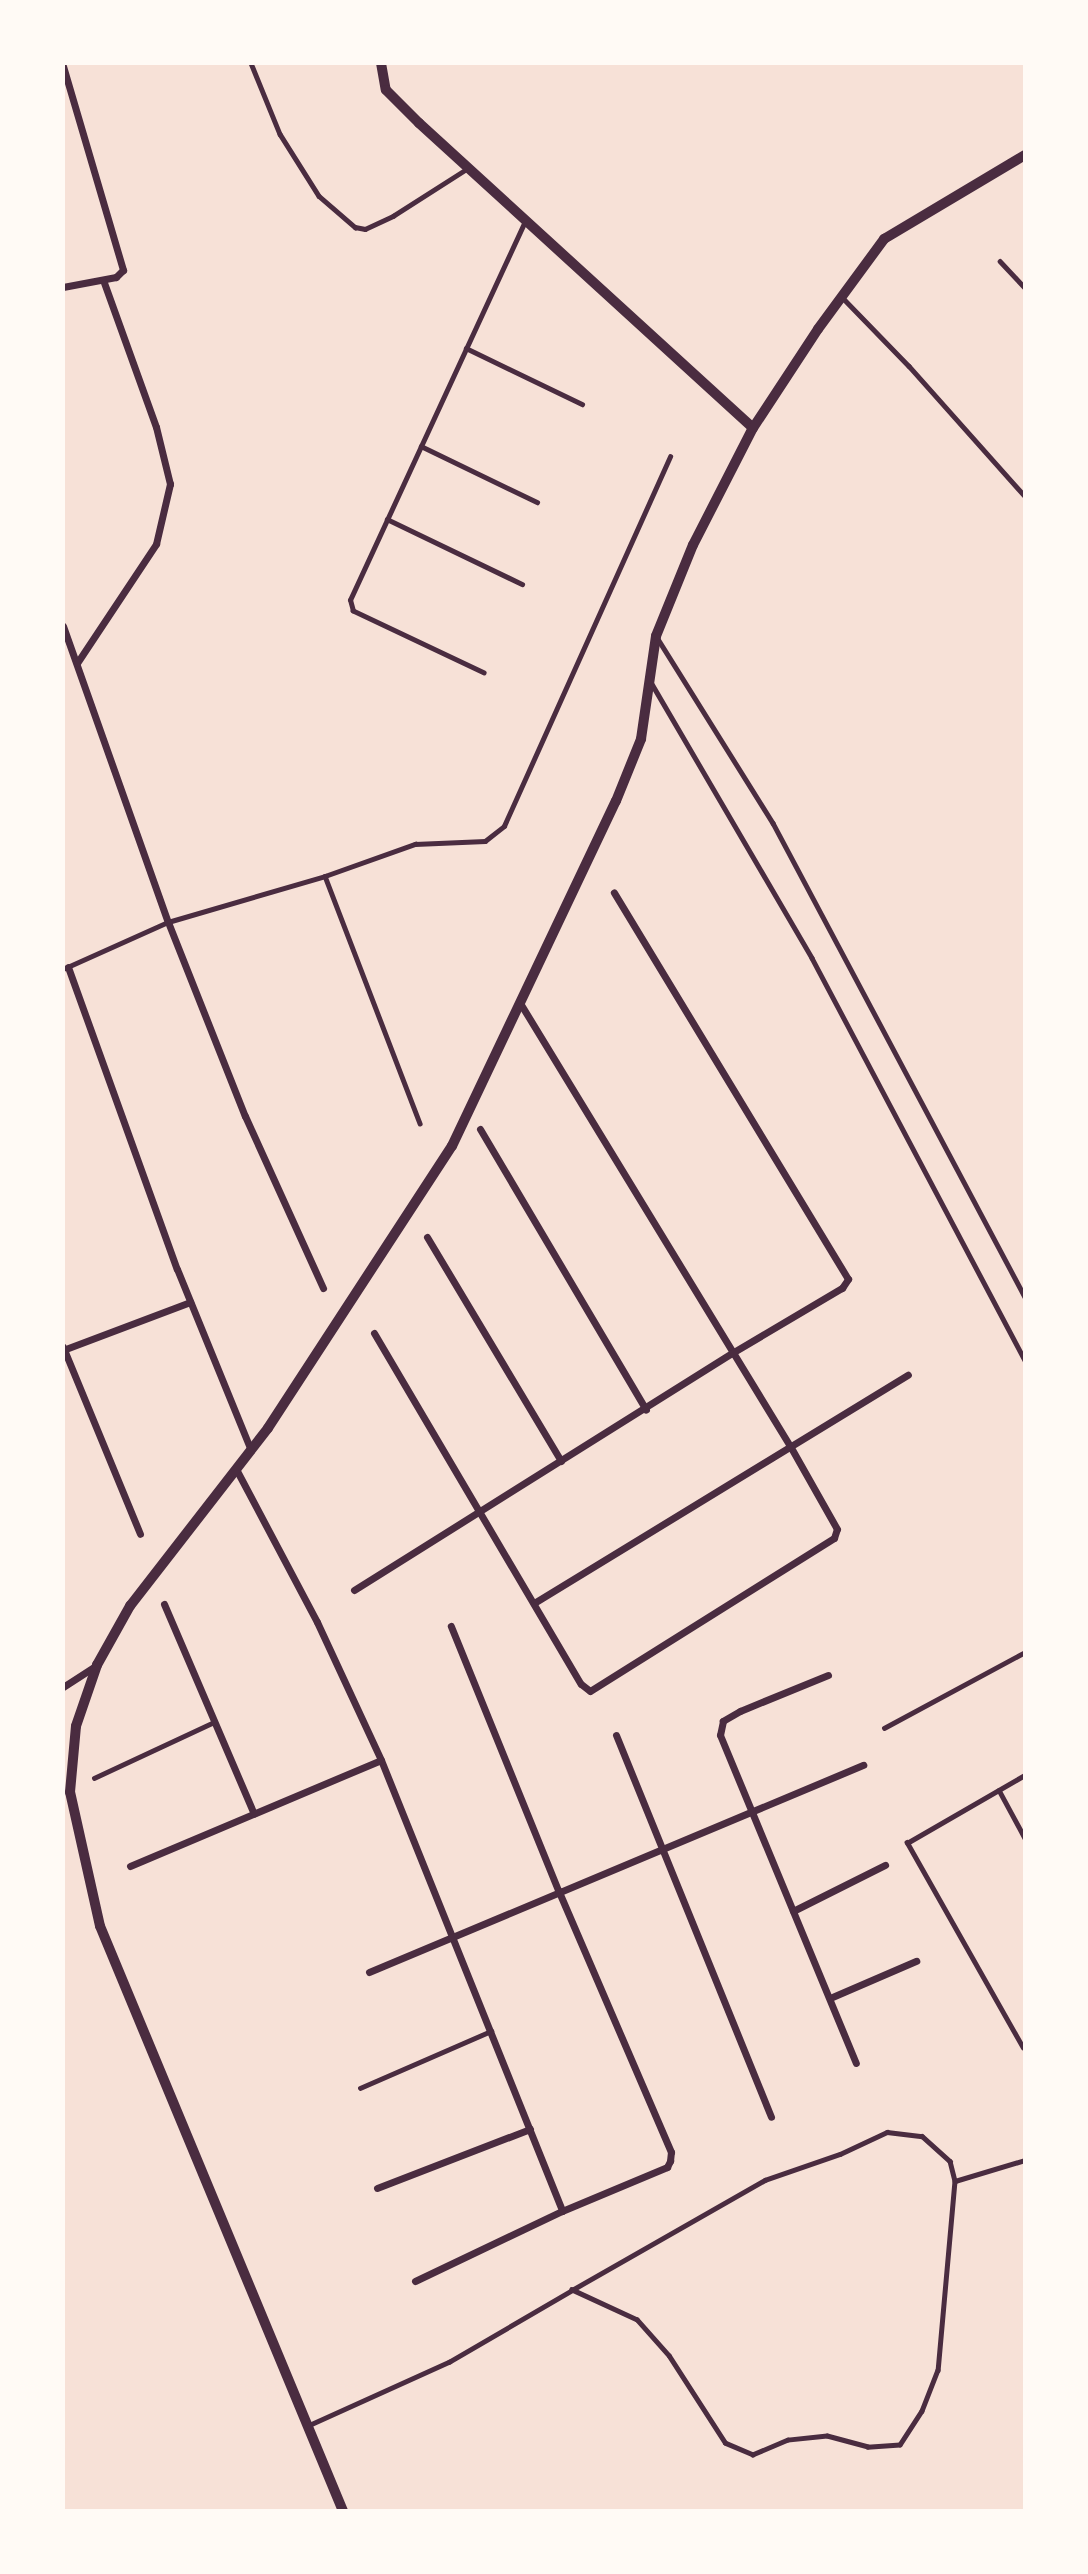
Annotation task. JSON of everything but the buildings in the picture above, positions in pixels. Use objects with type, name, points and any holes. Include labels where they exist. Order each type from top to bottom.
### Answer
[{"type":"street","points":[[380,63],[386,90],[525,221],[753,428]]},
{"type":"street","points":[[63,66],[123,270],[116,277],[63,288]]},
{"type":"street","points":[[343,2511],[100,1926],[71,1792],[76,1726],[97,1665],[130,1606],[251,1450],[452,1146],[616,801],[641,739],[656,636],[693,545],[753,428],[884,239],[1025,155]]},
{"type":"street","points":[[76,663],[156,544],[170,484],[156,427],[103,279]]},
{"type":"street","points":[[63,626],[168,922],[245,1115],[323,1288]]},
{"type":"street","points":[[354,1590],[646,1410],[732,1353],[842,1288],[848,1279],[614,892]]},
{"type":"street","points":[[65,968],[190,1302],[251,1450]]},
{"type":"street","points":[[374,1333],[581,1684],[590,1691],[834,1538],[837,1529],[790,1446],[520,1003]]},
{"type":"street","points":[[480,1129],[646,1410]]},
{"type":"street","points":[[427,1237],[561,1461]]},
{"type":"street","points":[[140,1534],[63,1349],[190,1302]]},
{"type":"street","points":[[534,1603],[908,1374]]},
{"type":"street","points":[[236,1469],[317,1622],[381,1760],[562,2211]]},
{"type":"street","points":[[164,1604],[254,1814]]},
{"type":"street","points":[[415,2281],[562,2211],[667,2167],[671,2152],[558,1890],[452,1626]]},
{"type":"street","points":[[63,1687],[97,1665]]},
{"type":"street","points":[[828,1675],[740,1711],[723,1721],[720,1735],[856,2063]]},
{"type":"street","points":[[616,1735],[771,2117]]},
{"type":"street","points":[[130,1866],[381,1760]]},
{"type":"street","points":[[369,1972],[558,1890],[753,1813],[863,1765]]},
{"type":"street","points":[[793,1911],[885,1865]]},
{"type":"street","points":[[830,1998],[916,1961]]},
{"type":"street","points":[[377,2188],[530,2129]]},
{"type":"lane","points":[[251,63],[280,134],[319,196],[355,227],[365,229],[393,216],[468,168]]},
{"type":"lane","points":[[484,673],[353,611],[351,600],[525,221]]},
{"type":"lane","points":[[1000,261],[1025,288]]},
{"type":"lane","points":[[842,297],[909,366],[1025,496]]},
{"type":"lane","points":[[466,348],[582,404]]},
{"type":"lane","points":[[421,446],[537,502]]},
{"type":"lane","points":[[65,968],[168,922],[325,876],[415,844],[485,841],[503,826],[670,457]]},
{"type":"lane","points":[[387,519],[522,584]]},
{"type":"lane","points":[[656,636],[773,822],[1025,1297]]},
{"type":"lane","points":[[650,679],[813,958],[1025,1361]]},
{"type":"lane","points":[[325,876],[420,1123]]},
{"type":"lane","points":[[884,1728],[1025,1651]]},
{"type":"lane","points":[[94,1778],[215,1722]]},
{"type":"lane","points":[[1023,2048],[907,1843],[1025,1775]]},
{"type":"lane","points":[[999,1790],[1025,1838]]},
{"type":"lane","points":[[360,2088],[491,2031]]},
{"type":"lane","points":[[306,2426],[449,2362],[572,2290],[765,2180],[840,2154],[887,2132],[922,2136],[950,2161],[954,2181],[938,2370],[922,2411],[900,2445],[868,2447],[827,2436],[788,2440],[754,2455],[726,2443],[669,2356],[637,2320],[572,2290]]},
{"type":"lane","points":[[954,2181],[1025,2160]]}]
